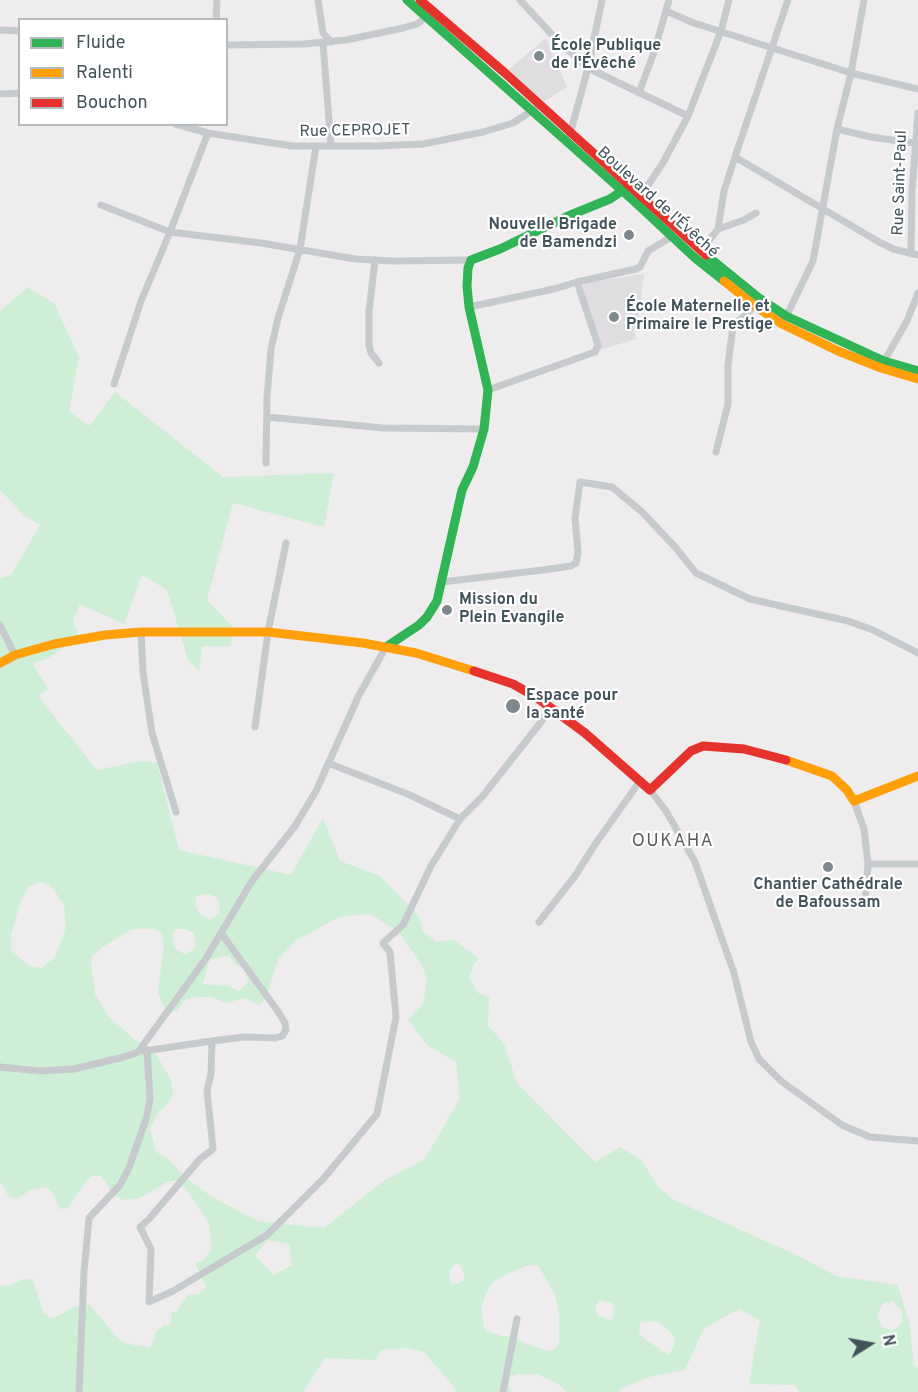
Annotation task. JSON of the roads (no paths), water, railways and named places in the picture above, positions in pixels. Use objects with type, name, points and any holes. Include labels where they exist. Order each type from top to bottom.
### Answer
[{"type":"street","points":[[216,0],[216,18]]},
{"type":"street","points":[[318,0],[322,33],[327,42],[331,146]]},
{"type":"street","name":"Boulevard de l'Évêché","points":[[406,0],[532,113],[626,188]]},
{"type":"street","name":"Boulevard de l'Évêché","points":[[420,0],[539,105],[755,306],[838,351],[882,364],[918,371]]},
{"type":"street","points":[[520,0],[557,40],[588,68],[688,116]]},
{"type":"street","points":[[570,134],[588,68],[602,0]]},
{"type":"street","points":[[639,93],[669,0]]},
{"type":"street","points":[[639,200],[664,161],[688,116],[721,31],[729,0]]},
{"type":"street","points":[[698,255],[718,229],[724,191],[788,0]]},
{"type":"street","points":[[784,320],[813,261],[864,0]]},
{"type":"street","points":[[666,11],[694,23],[851,73],[918,89]]},
{"type":"street","points":[[228,45],[327,42],[403,28],[417,24],[426,17]]},
{"type":"street","points":[[0,30],[18,31]]},
{"type":"street","points":[[0,94],[18,93]]},
{"type":"street","points":[[532,113],[539,105]]},
{"type":"street","name":"Rue CEPROJET","points":[[182,126],[208,133],[292,146],[423,144],[483,132],[513,123],[532,113]]},
{"type":"street","name":"Rue Saint-Paul","points":[[915,254],[914,143],[918,113]]},
{"type":"street","points":[[837,129],[914,143]]},
{"type":"street","points":[[114,384],[141,301],[208,133]]},
{"type":"street","points":[[266,463],[271,349],[278,318],[300,249],[316,146]]},
{"type":"street","points":[[735,157],[892,249],[915,254]]},
{"type":"street","points":[[101,205],[170,232],[375,260],[471,260],[526,238],[568,216],[610,199],[626,188]]},
{"type":"street","name":"Boulevard de l'Évêché","points":[[639,200],[671,237],[759,298],[784,320]]},
{"type":"street","points":[[718,229],[756,213]]},
{"type":"street","points":[[469,307],[636,269],[640,267],[648,251],[671,237]]},
{"type":"street","points":[[375,260],[369,311],[369,345],[371,353],[379,363]]},
{"type":"street","points":[[138,1052],[205,960],[252,881],[296,826],[316,791],[359,696],[386,647],[419,625],[437,601],[462,490],[473,467],[484,429],[488,390],[469,307],[467,286],[471,260]]},
{"type":"street","points":[[488,390],[590,354],[597,349],[598,345],[577,282]]},
{"type":"street","points":[[882,364],[907,321],[918,293]]},
{"type":"street","points":[[716,452],[728,404],[728,365],[733,326],[755,306]]},
{"type":"street","name":"Boulevard de l'Évêché","points":[[882,364],[918,379]]},
{"type":"street","points":[[267,417],[383,428],[484,429]]},
{"type":"street","points":[[442,582],[543,570],[571,566],[576,563],[578,552],[575,518],[580,482],[612,487],[649,519],[696,573],[750,599],[770,602],[864,627],[918,653]]},
{"type":"street","points":[[255,727],[268,632],[286,543]]},
{"type":"street","points":[[0,625],[15,655]]},
{"type":"street","points":[[0,663],[15,655],[54,644],[105,635],[268,632],[386,647],[458,665],[513,684],[552,708],[640,781],[666,811],[695,862],[731,966],[751,1042],[759,1059],[795,1092],[842,1125],[870,1137],[918,1141]]},
{"type":"street","points":[[141,633],[143,672],[152,733],[176,812]]},
{"type":"street","points":[[212,1041],[211,1074],[207,1091],[213,1149],[200,1160],[140,1227],[151,1249],[148,1302],[173,1291],[267,1235],[324,1178],[377,1114],[396,1017],[390,952],[383,943],[403,925],[431,866],[460,819],[482,797],[552,708]]},
{"type":"street","points":[[650,790],[691,751],[703,746],[744,749],[802,764],[832,776],[847,790],[854,801],[864,829],[868,864],[865,903]]},
{"type":"street","points":[[328,764],[410,795],[460,819]]},
{"type":"street","points":[[854,801],[918,776]]},
{"type":"street","points":[[539,921],[574,876],[640,781]]},
{"type":"street","points":[[868,864],[918,864]]},
{"type":"street","points":[[0,1067],[41,1071],[74,1069],[147,1050],[212,1041],[282,1036],[286,1030],[285,1023],[221,933]]},
{"type":"street","points":[[79,1392],[84,1272],[89,1218],[120,1185],[129,1168],[147,1116],[150,1099],[147,1050]]},
{"type":"street","points":[[503,1392],[517,1318]]},
{"type":"place","name":"École Publique de l'Évêché","points":[[539,56]]},
{"type":"place","name":"Nouvelle Brigade de Bamendzi","points":[[629,235]]},
{"type":"place","name":"École Maternelle et Primaire le Prestige","points":[[614,317]]},
{"type":"place","name":"Mission du Plein Evangile","points":[[447,610]]},
{"type":"place","name":"Espace pour la santé","points":[[513,706]]},
{"type":"place","name":"Chantier Cathédrale de Bafoussam","points":[[828,867]]},
{"type":"district","name":"OUKAHA","points":[[673,842]]}]
